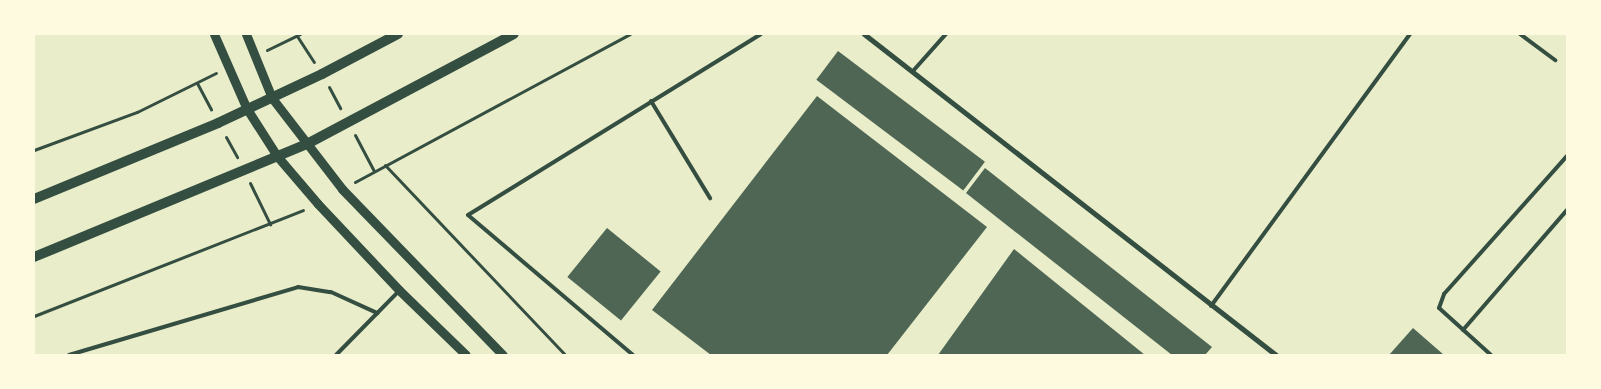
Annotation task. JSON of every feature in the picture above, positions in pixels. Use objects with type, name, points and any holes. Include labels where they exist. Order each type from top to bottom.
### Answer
[{"type":"main road","points":[[34,199],[247,110],[322,74],[398,34]]},
{"type":"main road","points":[[34,256],[307,144],[514,34]]},
{"type":"street","points":[[214,34],[247,110],[277,156],[318,204],[399,290],[466,355]]},
{"type":"street","points":[[246,34],[272,98],[342,189],[504,355]]},
{"type":"street","points":[[864,34],[1276,355]]},
{"type":"lane","points":[[632,355],[468,215],[651,100],[761,34]]},
{"type":"lane","points":[[913,71],[946,34]]},
{"type":"lane","points":[[1211,306],[1410,34]]},
{"type":"lane","points":[[1520,34],[1555,60]]},
{"type":"lane","points":[[651,100],[710,198]]},
{"type":"lane","points":[[1491,355],[1438,308],[1444,294],[1567,156]]},
{"type":"lane","points":[[1463,330],[1567,210]]},
{"type":"lane","points":[[69,355],[298,287],[331,292],[377,313]]},
{"type":"lane","points":[[336,355],[399,290]]},
{"type":"path","points":[[255,55],[299,35],[374,170]]},
{"type":"path","points":[[34,150],[137,112],[227,67]]},
{"type":"path","points":[[198,83],[270,224]]},
{"type":"path","points":[[385,165],[565,355]]},
{"type":"building","points":[[838,51],[985,162],[963,190],[816,80]]},
{"type":"building","points":[[817,96],[987,227],[887,355],[711,355],[652,310]]},
{"type":"building","points":[[985,168],[1212,347],[1205,355],[1172,355],[966,193]]},
{"type":"building","points":[[607,228],[661,271],[621,320],[567,277]]},
{"type":"building","points":[[1014,249],[1145,355],[938,355]]},
{"type":"building","points":[[1413,328],[1444,355],[1389,355]]}]
